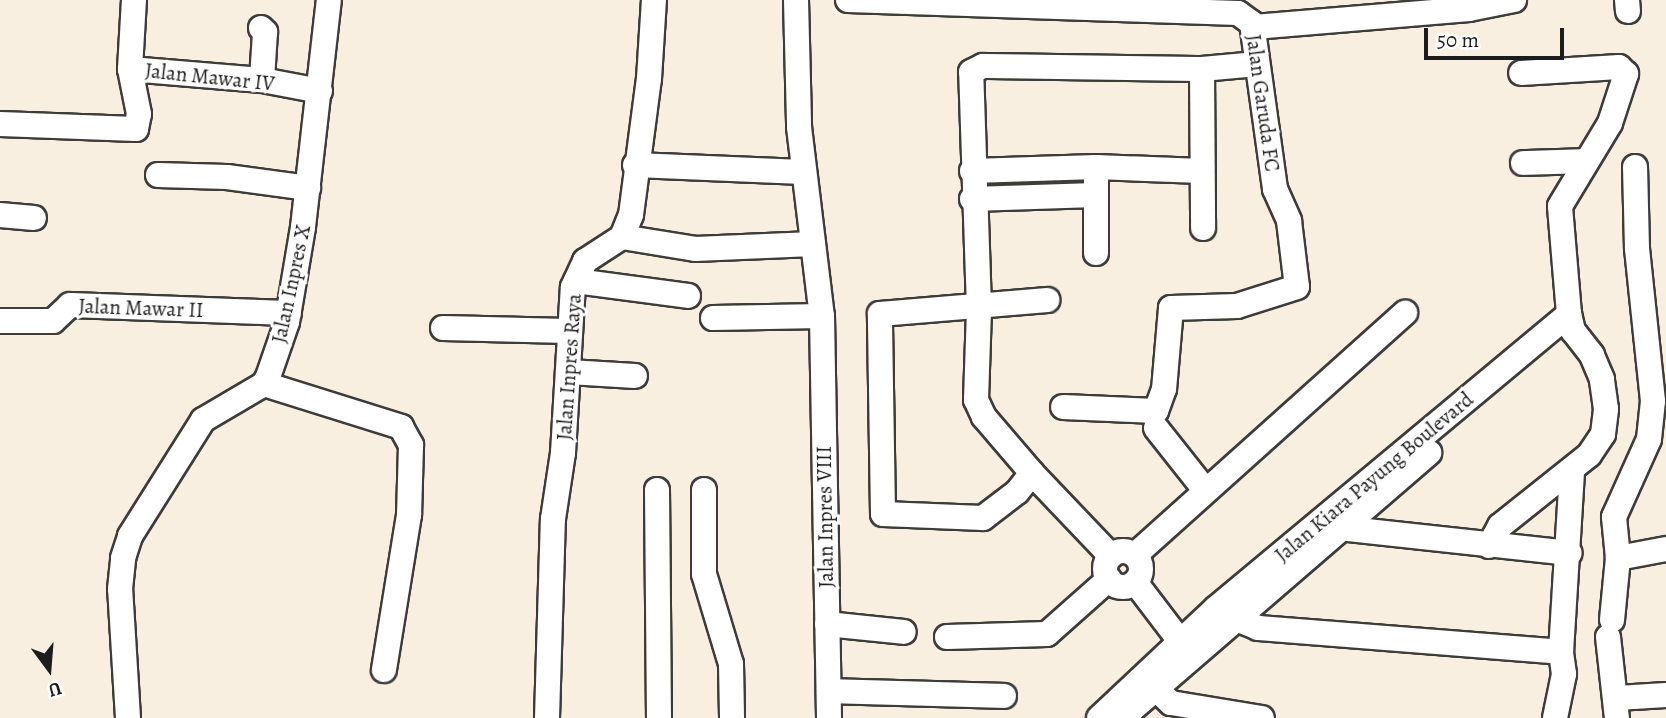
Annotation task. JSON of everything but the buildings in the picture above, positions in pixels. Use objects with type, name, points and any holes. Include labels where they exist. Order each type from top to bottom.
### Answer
[{"type":"street","points":[[130,69],[134,0]]},
{"type":"street","name":"Jalan Inpres X","points":[[264,384],[289,313],[308,188],[329,0]]},
{"type":"street","points":[[654,0],[649,79],[635,165],[631,215],[622,237],[695,249],[813,244]]},
{"type":"street","name":"Jalan Inpres VIII","points":[[796,0],[803,172],[822,316],[828,718]]},
{"type":"street","name":"Jalan Garuda FC","points":[[848,0],[1005,3],[1238,13],[1247,16],[1254,27],[1275,189],[1289,221],[1299,281],[1292,291],[1237,306],[1171,308],[1164,389],[1156,411],[1063,407]]},
{"type":"street","points":[[1254,27],[1469,9],[1514,0]]},
{"type":"street","points":[[261,28],[265,32],[262,80]]},
{"type":"street","points":[[1186,648],[1135,582],[1127,586],[1118,563],[984,418],[976,400],[979,308],[972,199],[969,79],[976,68],[1202,69],[1246,65]]},
{"type":"street","points":[[1489,545],[1500,526],[1572,471],[1603,435],[1606,409],[1600,372],[1571,322],[1560,206],[1610,122],[1626,79],[1623,68],[1521,73]]},
{"type":"street","name":"Jalan Mawar IV","points":[[0,124],[136,129],[139,114],[130,69],[262,80],[320,91]]},
{"type":"street","points":[[1202,69],[1203,228]]},
{"type":"street","points":[[1523,163],[1585,161]]},
{"type":"street","points":[[635,165],[803,172]]},
{"type":"street","points":[[972,171],[1096,167],[1202,171]]},
{"type":"street","points":[[1096,167],[1096,253]]},
{"type":"street","points":[[1635,167],[1655,293],[1652,373],[1658,432],[1618,499],[1614,517],[1618,558],[1610,629],[1617,708],[1666,695]]},
{"type":"street","points":[[158,175],[227,177],[308,188]]},
{"type":"street","points":[[972,199],[1096,195]]},
{"type":"street","points":[[0,215],[34,218]]},
{"type":"street","name":"Jalan Inpres Raya","points":[[547,718],[553,519],[569,372],[568,331],[576,281],[584,261],[622,237]]},
{"type":"street","points":[[576,281],[688,296]]},
{"type":"street","points":[[1032,473],[1017,492],[983,518],[891,516],[880,509],[880,314],[979,308],[1047,300]]},
{"type":"street","name":"Jalan Mawar II","points":[[0,321],[53,321],[70,305],[289,313]]},
{"type":"street","points":[[947,637],[1047,634],[1118,563],[1206,491],[1405,313]]},
{"type":"street","points":[[713,318],[822,316]]},
{"type":"street","name":"Jalan Kiara Payung Boulevard","points":[[1149,682],[1327,526],[1571,322]]},
{"type":"street","points":[[443,328],[568,331]]},
{"type":"street","points":[[569,372],[635,376]]},
{"type":"street","points":[[128,718],[120,589],[130,536],[203,420],[264,384],[401,427],[411,445],[409,515],[384,670]]},
{"type":"street","points":[[1156,428],[1206,491]]},
{"type":"street","points":[[1555,718],[1564,674],[1561,652],[1570,553],[1572,471]]},
{"type":"street","points":[[657,490],[659,718]]},
{"type":"street","points":[[704,490],[704,574],[731,664],[732,718]]},
{"type":"street","points":[[1327,526],[1570,553]]},
{"type":"street","points":[[1618,558],[1666,549]]},
{"type":"street","points":[[1225,614],[1258,628],[1561,652]]},
{"type":"street","points":[[827,624],[904,632]]},
{"type":"street","points":[[1099,718],[1149,682]]},
{"type":"street","points":[[1122,718],[1149,682]]},
{"type":"street","points":[[1149,682],[1171,703],[1186,708],[1262,718]]},
{"type":"street","points":[[828,691],[1004,696]]}]
